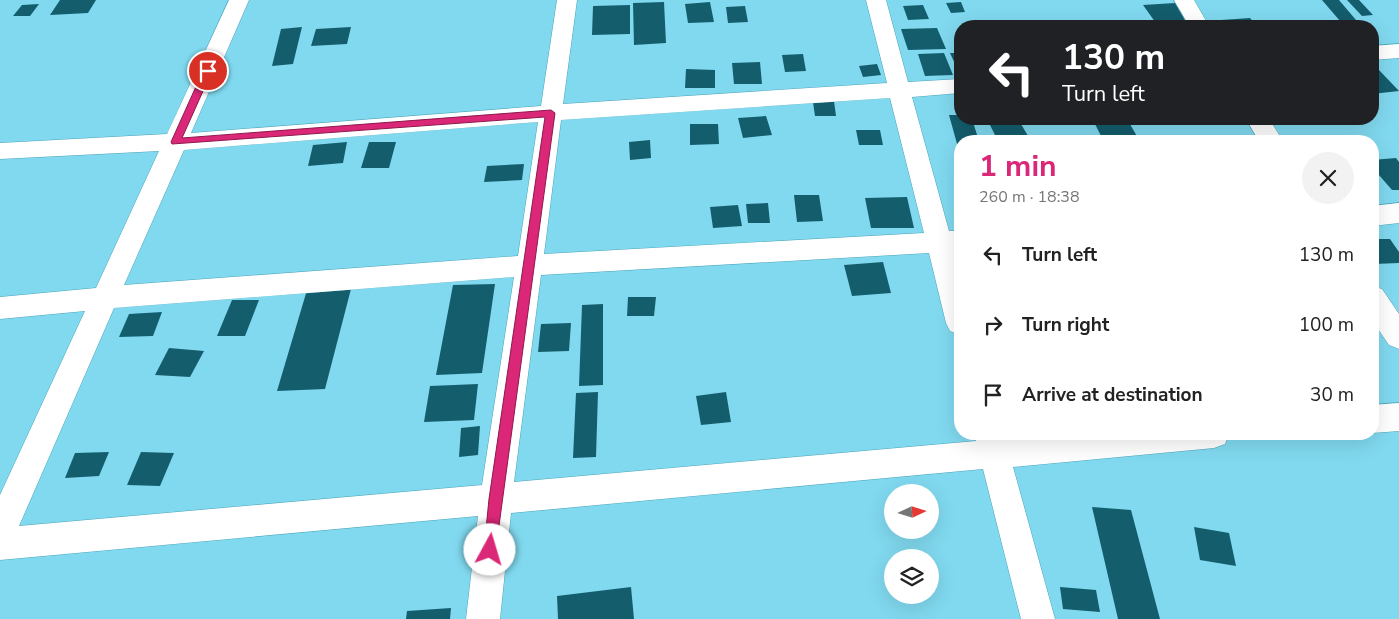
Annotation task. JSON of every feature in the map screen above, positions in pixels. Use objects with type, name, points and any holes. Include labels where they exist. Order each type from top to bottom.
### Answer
[{"type":"street","points":[[0,531],[239,0]]},
{"type":"street","points":[[483,619],[496,499],[567,0]]},
{"type":"street","points":[[876,0],[899,90],[949,241],[954,278]]},
{"type":"street","points":[[1184,0],[1196,20]]},
{"type":"street","points":[[1379,52],[1399,51]]},
{"type":"street","points":[[0,151],[176,142],[551,113],[954,86]]},
{"type":"street","points":[[1379,215],[1399,213]]},
{"type":"street","points":[[0,308],[529,264],[949,241]]},
{"type":"street","points":[[1379,307],[1399,337]]},
{"type":"street","points":[[1379,418],[1399,417]]},
{"type":"street","points":[[0,544],[496,499],[992,444],[1081,440]]},
{"type":"street","points":[[992,444],[1038,619]]},
{"type":"building","points":[[60,0],[96,0],[88,13],[50,15]]},
{"type":"building","points":[[1322,0],[1339,0],[1356,20],[1339,20]]},
{"type":"building","points":[[1347,0],[1359,0],[1373,15],[1362,16]]},
{"type":"building","points":[[664,2],[666,43],[634,45],[633,3]]},
{"type":"building","points":[[710,2],[714,22],[688,23],[685,4]]},
{"type":"building","points":[[961,2],[965,12],[951,13],[946,3]]},
{"type":"building","points":[[1175,3],[1188,20],[1154,20],[1143,5]]},
{"type":"building","points":[[39,4],[30,16],[13,16],[22,5]]},
{"type":"building","points":[[630,5],[630,34],[592,35],[593,6]]},
{"type":"building","points":[[923,5],[929,19],[908,20],[903,6]]},
{"type":"building","points":[[745,6],[748,22],[728,23],[726,7]]},
{"type":"building","points":[[1250,18],[1252,20],[1221,20]]},
{"type":"building","points":[[302,27],[293,64],[272,66],[281,29]]},
{"type":"building","points":[[351,27],[347,44],[311,46],[316,29]]},
{"type":"building","points":[[937,28],[946,49],[908,50],[901,29]]},
{"type":"building","points":[[944,53],[953,75],[925,76],[918,54]]},
{"type":"building","points":[[950,53],[954,53],[954,62]]},
{"type":"building","points":[[803,54],[806,71],[785,72],[782,55]]},
{"type":"building","points":[[760,62],[762,84],[734,84],[732,63]]},
{"type":"building","points":[[877,64],[881,75],[863,77],[859,66]]},
{"type":"building","points":[[686,69],[715,70],[715,88],[685,88]]},
{"type":"building","points":[[1379,70],[1399,91],[1379,93]]},
{"type":"building","points":[[834,101],[836,116],[815,116],[813,102]]},
{"type":"building","points":[[949,115],[954,115],[954,125],[974,125],[977,135],[955,135]]},
{"type":"building","points":[[766,116],[772,135],[743,138],[738,118]]},
{"type":"building","points":[[690,124],[718,124],[719,144],[690,145]]},
{"type":"building","points":[[990,125],[1022,125],[1027,135],[995,135]]},
{"type":"building","points":[[1096,125],[1130,125],[1136,135],[1100,135]]},
{"type":"building","points":[[856,130],[880,130],[883,145],[859,145]]},
{"type":"building","points":[[650,140],[651,158],[630,160],[629,142]]},
{"type":"building","points":[[347,142],[343,163],[308,166],[313,145]]},
{"type":"building","points":[[369,142],[396,142],[389,168],[361,168]]},
{"type":"building","points":[[1396,158],[1399,162],[1399,190],[1392,190],[1379,175],[1379,159]]},
{"type":"building","points":[[524,164],[522,180],[484,182],[487,166]]},
{"type":"building","points":[[794,195],[819,195],[823,221],[797,222]]},
{"type":"building","points":[[907,197],[914,228],[871,228],[865,198]]},
{"type":"building","points":[[768,203],[770,223],[748,223],[746,204]]},
{"type":"building","points":[[738,205],[742,226],[713,228],[710,207]]},
{"type":"building","points":[[1379,239],[1390,239],[1399,252],[1399,263],[1379,264]]},
{"type":"building","points":[[883,262],[891,293],[852,296],[844,265]]},
{"type":"building","points":[[495,284],[482,373],[436,375],[453,285]]},
{"type":"building","points":[[351,289],[325,389],[277,391],[307,290]]},
{"type":"building","points":[[628,297],[656,297],[654,316],[627,316]]},
{"type":"building","points":[[232,300],[259,300],[245,336],[217,336]]},
{"type":"building","points":[[603,304],[603,385],[579,386],[582,305]]},
{"type":"building","points":[[162,312],[153,336],[119,337],[129,314]]},
{"type":"building","points":[[571,323],[569,351],[538,352],[541,324]]},
{"type":"building","points":[[169,348],[204,351],[190,377],[155,375]]},
{"type":"building","points":[[478,384],[474,420],[424,422],[430,386]]},
{"type":"building","points":[[598,392],[596,457],[573,458],[576,393]]},
{"type":"building","points":[[726,392],[731,422],[701,425],[696,396]]},
{"type":"building","points":[[480,426],[478,455],[459,457],[461,428]]},
{"type":"building","points":[[109,452],[99,476],[65,478],[75,453]]},
{"type":"building","points":[[141,452],[174,453],[160,486],[127,485]]},
{"type":"building","points":[[1092,507],[1131,510],[1160,619],[1118,619]]},
{"type":"building","points":[[1194,527],[1229,533],[1236,566],[1200,560]]},
{"type":"building","points":[[631,587],[634,619],[558,619],[557,596]]},
{"type":"building","points":[[1060,587],[1096,590],[1100,612],[1063,609]]},
{"type":"building","points":[[451,608],[450,619],[406,619],[407,611]]},
{"type":"route","points":[[208,71],[176,142],[551,113],[490,550]]}]
